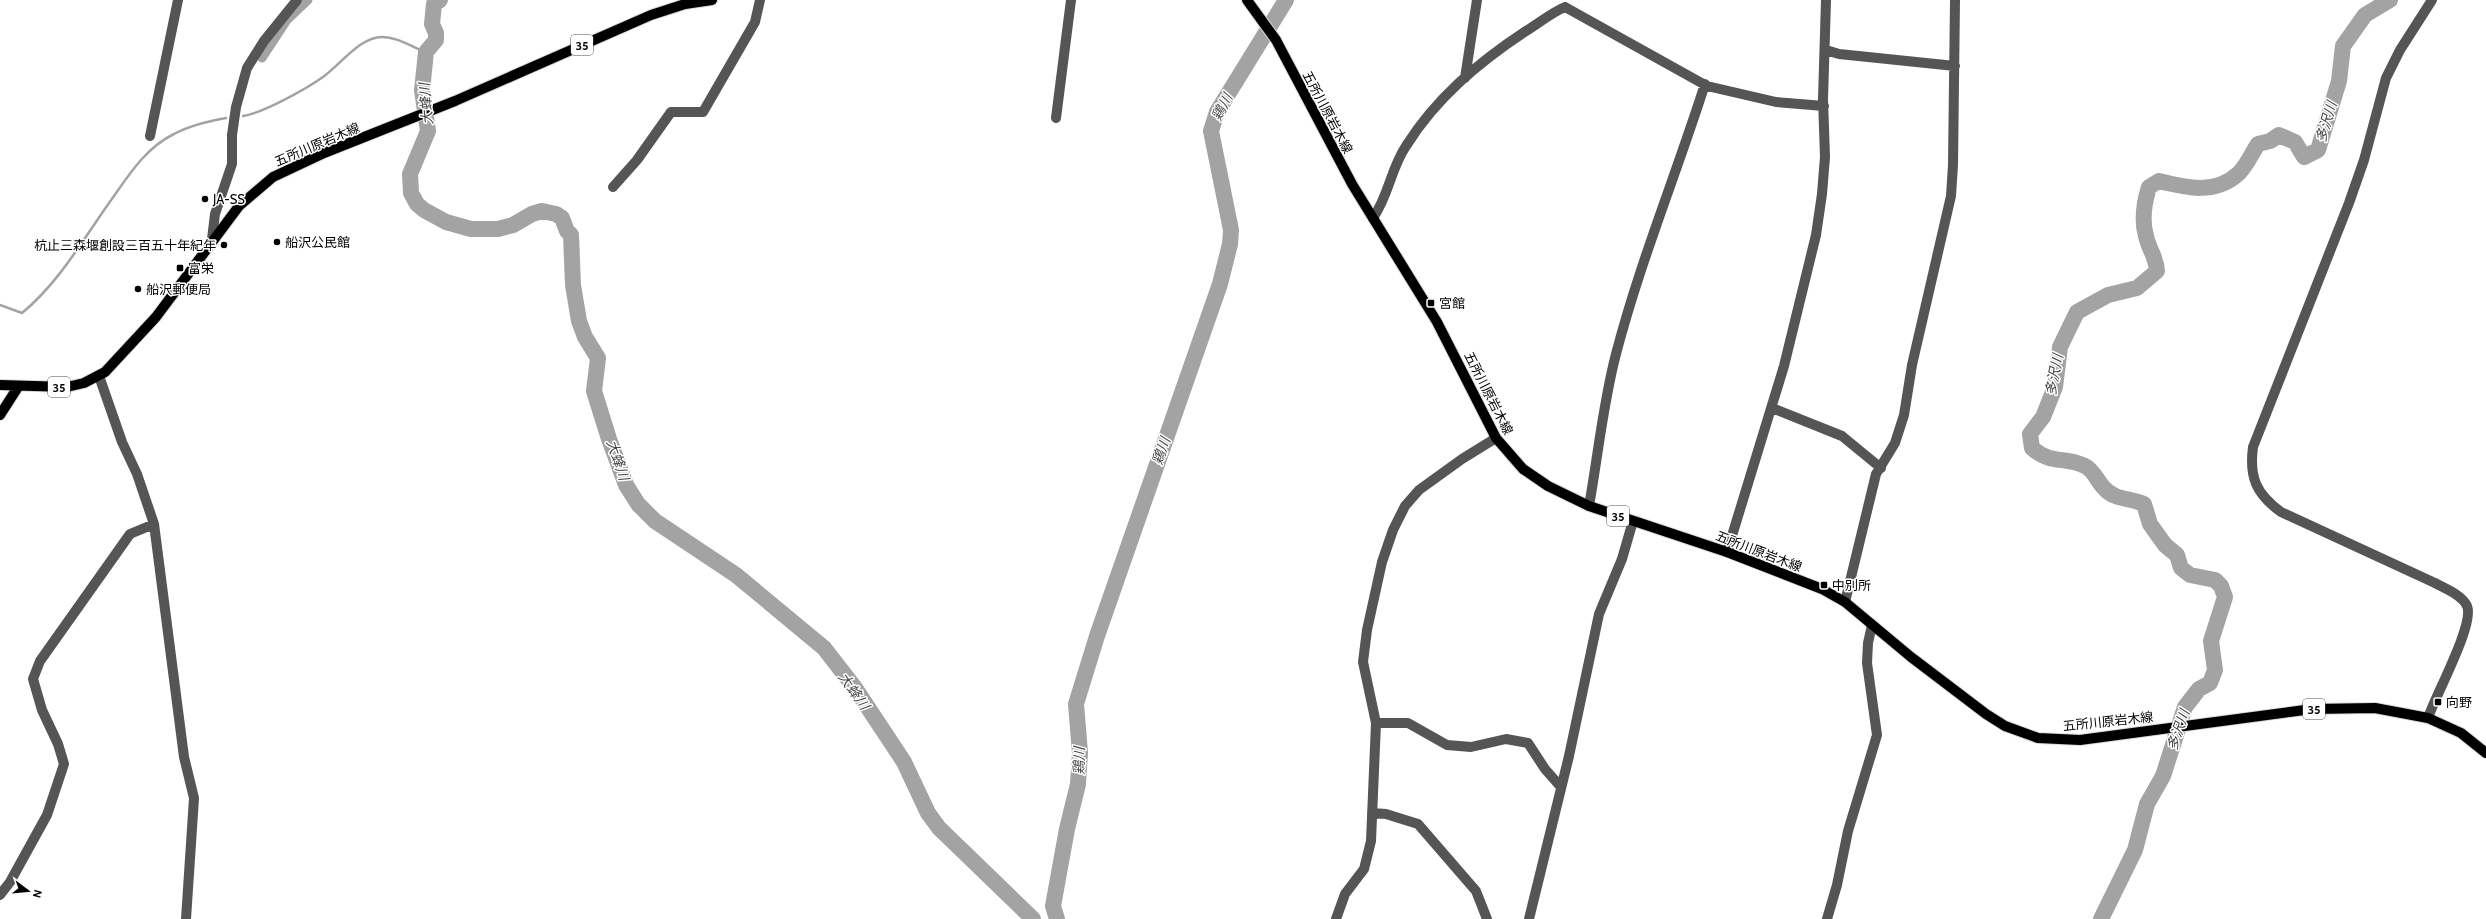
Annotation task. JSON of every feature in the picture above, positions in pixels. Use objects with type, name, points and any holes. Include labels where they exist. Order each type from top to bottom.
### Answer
[{"type":"main road","name":"五所川原岩木線","points":[[0,385],[18,387],[67,387],[99,376],[114,364],[156,317],[212,239],[239,206],[256,189],[273,177],[368,136],[455,101],[651,15],[685,4],[712,0]]},
{"type":"main road","name":"五所川原岩木線","points":[[1247,0],[1262,18],[1276,40],[1352,184],[1437,322],[1496,438],[1523,470],[1565,496],[1633,522],[1727,552],[1822,590],[1845,602],[1872,625],[1986,714],[2005,726],[2038,738],[2080,740],[2312,709],[2345,707],[2375,708],[2428,718],[2461,733],[2486,754]]},
{"type":"main road","points":[[0,415],[18,387]]},
{"type":"street","points":[[150,136],[178,0]]},
{"type":"street","points":[[212,239],[216,214],[232,164],[232,135],[236,106],[247,68],[264,41],[297,0]]},
{"type":"street","points":[[613,186],[637,160],[670,112],[703,112],[755,22],[760,0]]},
{"type":"street","points":[[1056,118],[1070,0]]},
{"type":"street","points":[[1465,78],[1477,0]]},
{"type":"street","points":[[1727,552],[1762,433],[1772,408],[1816,235],[1825,157],[1824,106],[1826,0]]},
{"type":"street","points":[[1845,602],[1876,474],[1895,443],[1904,415],[1912,365],[1951,196],[1955,66],[1955,0]]},
{"type":"street","points":[[2428,718],[2434,700],[2466,630],[2469,617],[2467,606],[2452,592],[2435,583],[2281,512],[2266,502],[2257,487],[2251,463],[2253,447],[2349,203],[2364,160],[2386,78],[2400,50],[2432,0]]},
{"type":"street","points":[[1373,218],[1384,203],[1404,148],[1434,106],[1506,44],[1565,4],[1705,84],[1776,102],[1824,106]]},
{"type":"street","points":[[1826,50],[1839,54],[1955,66]]},
{"type":"street","points":[[1589,506],[1615,356],[1644,254],[1680,162],[1705,84]]},
{"type":"street","points":[[99,376],[122,442],[137,474],[154,524],[184,757],[194,798],[186,919]]},
{"type":"street","points":[[1772,408],[1842,436],[1881,468]]},
{"type":"street","points":[[1336,919],[1345,894],[1364,869],[1371,841],[1376,723],[1363,662],[1367,630],[1382,562],[1393,530],[1405,506],[1419,490],[1462,459],[1496,438]]},
{"type":"street","points":[[1529,919],[1560,786],[1569,756],[1599,614],[1622,559],[1633,522]]},
{"type":"street","points":[[0,895],[10,882],[47,815],[64,764],[58,744],[42,710],[33,679],[40,662],[130,534],[154,524]]},
{"type":"street","points":[[1827,919],[1837,885],[1848,831],[1877,735],[1867,663],[1872,625]]},
{"type":"street","points":[[1376,723],[1408,723],[1447,745],[1471,748],[1506,739],[1528,742],[1545,769],[1560,786]]},
{"type":"street","points":[[1372,813],[1386,814],[1418,824],[1476,891],[1487,919]]},
{"type":"waterway","points":[[262,58],[287,20],[308,0]]},
{"type":"waterway","name":"大蜂川","points":[[440,0],[434,4],[432,24],[436,33],[436,40],[426,52],[422,90],[428,131],[410,174],[411,193],[417,204],[424,210],[446,222],[471,229],[498,229],[513,225],[532,214],[542,211],[556,214],[562,218],[567,231],[571,235],[573,285],[579,321],[585,337],[598,358],[594,391],[609,439],[626,485],[638,504],[655,521],[736,575],[824,648],[855,688],[904,762],[928,813],[939,828],[1033,919]]},
{"type":"waterway","name":"鶏川","points":[[1057,919],[1053,906],[1067,829],[1078,784],[1080,753],[1076,704],[1097,636],[1220,284],[1230,244],[1231,230],[1211,131],[1217,112],[1286,0]]},
{"type":"waterway","name":"多沢川","points":[[2101,919],[2135,850],[2147,804],[2163,776],[2185,707],[2199,689],[2210,683],[2215,670],[2211,641],[2225,597],[2221,586],[2215,580],[2190,575],[2181,568],[2177,555],[2165,545],[2150,524],[2144,504],[2109,493],[2091,470],[2085,466],[2071,461],[2045,457],[2032,448],[2030,434],[2043,417],[2055,387],[2060,347],[2077,312],[2108,295],[2137,288],[2157,271],[2144,230],[2143,217],[2149,187],[2159,181],[2180,186],[2201,188],[2221,185],[2242,170],[2258,144],[2270,141],[2279,135],[2295,142],[2304,157],[2318,150],[2339,81],[2343,46],[2365,15],[2390,0]]},
{"type":"waterway","points":[[243,116],[273,106],[306,88],[330,72],[358,46],[374,38],[388,37],[426,52]]},
{"type":"waterway","points":[[0,305],[22,313],[36,301],[60,273],[133,170],[155,146],[164,139],[186,129],[206,122],[226,118]]},
{"type":"place","name":"JA-SS","points":[[205,199]]},
{"type":"place","name":"船沢公民館","points":[[277,242]]},
{"type":"place","name":"杭止三森堰創設三百五十年紀年","points":[[224,245]]},
{"type":"place","name":"富栄","points":[[180,268]]},
{"type":"place","name":"船沢郵便局","points":[[138,289]]},
{"type":"place","name":"宮館","points":[[1431,303]]},
{"type":"place","name":"中別所","points":[[1824,585]]},
{"type":"place","name":"向野","points":[[2438,702]]}]
